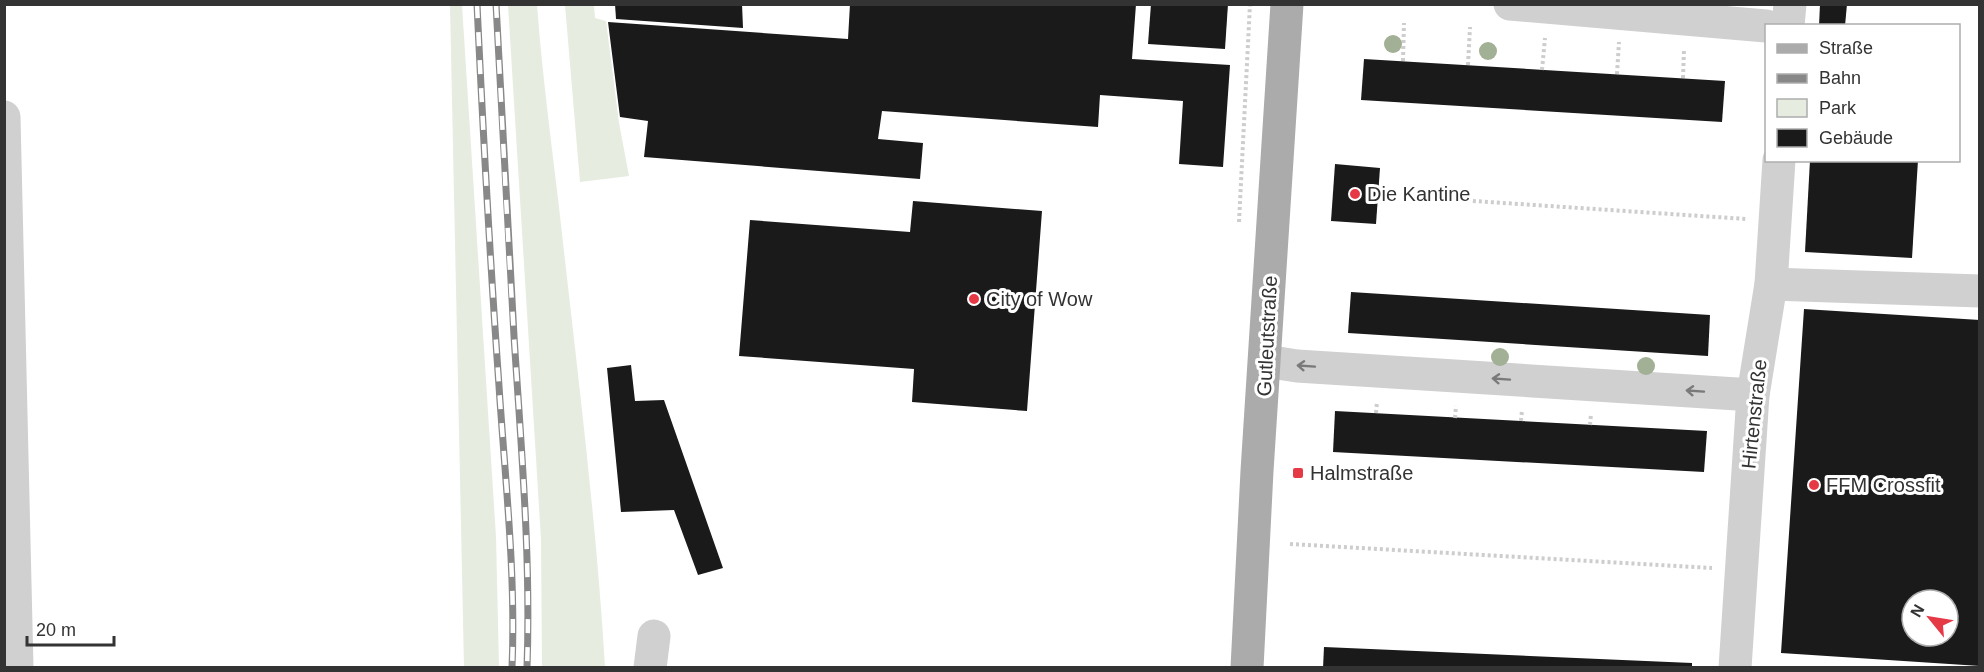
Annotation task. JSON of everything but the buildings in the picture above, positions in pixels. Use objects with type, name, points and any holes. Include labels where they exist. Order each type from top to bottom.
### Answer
[{"type":"main road","name":"Gutleutstraße","points":[[1247,668],[1287,4]]},
{"type":"street","points":[[1510,4],[1765,26]]},
{"type":"street","points":[[1788,24],[1790,4]]},
{"type":"street","points":[[4,117],[17,668]]},
{"type":"street","name":"Hirtenstraße","points":[[1735,668],[1754,395],[1771,284],[1779,162]]},
{"type":"street","points":[[1771,284],[1980,291]]},
{"type":"street","points":[[1265,361],[1309,367],[1754,395]]},
{"type":"path","points":[[1403,61],[1404,23]]},
{"type":"path","points":[[1468,65],[1470,27]]},
{"type":"path","points":[[1542,70],[1545,32]]},
{"type":"path","points":[[1617,74],[1619,36]]},
{"type":"path","points":[[1683,78],[1685,40]]},
{"type":"path","points":[[1413,197],[1750,220]]},
{"type":"path","points":[[1290,544],[1716,568]]},
{"type":"green space","points":[[450,5],[462,5],[496,537],[499,667],[464,667]]},
{"type":"green space","points":[[508,5],[537,5],[591,495],[605,667],[542,667],[541,539]]},
{"type":"green space","points":[[565,5],[594,5],[595,18],[606,21],[619,123],[629,176],[580,182]]},
{"type":"railway","points":[[477,4],[511,562],[512,668]]},
{"type":"railway","points":[[496,4],[525,502],[528,585],[527,668]]},
{"type":"place","name":"Die Kantine","points":[[1355,194]]},
{"type":"place","name":"City of Wow","points":[[974,299]]},
{"type":"place","name":"Halmstraße","points":[[1298,473]]},
{"type":"place","name":"FFM Crossfit","points":[[1814,485]]}]
